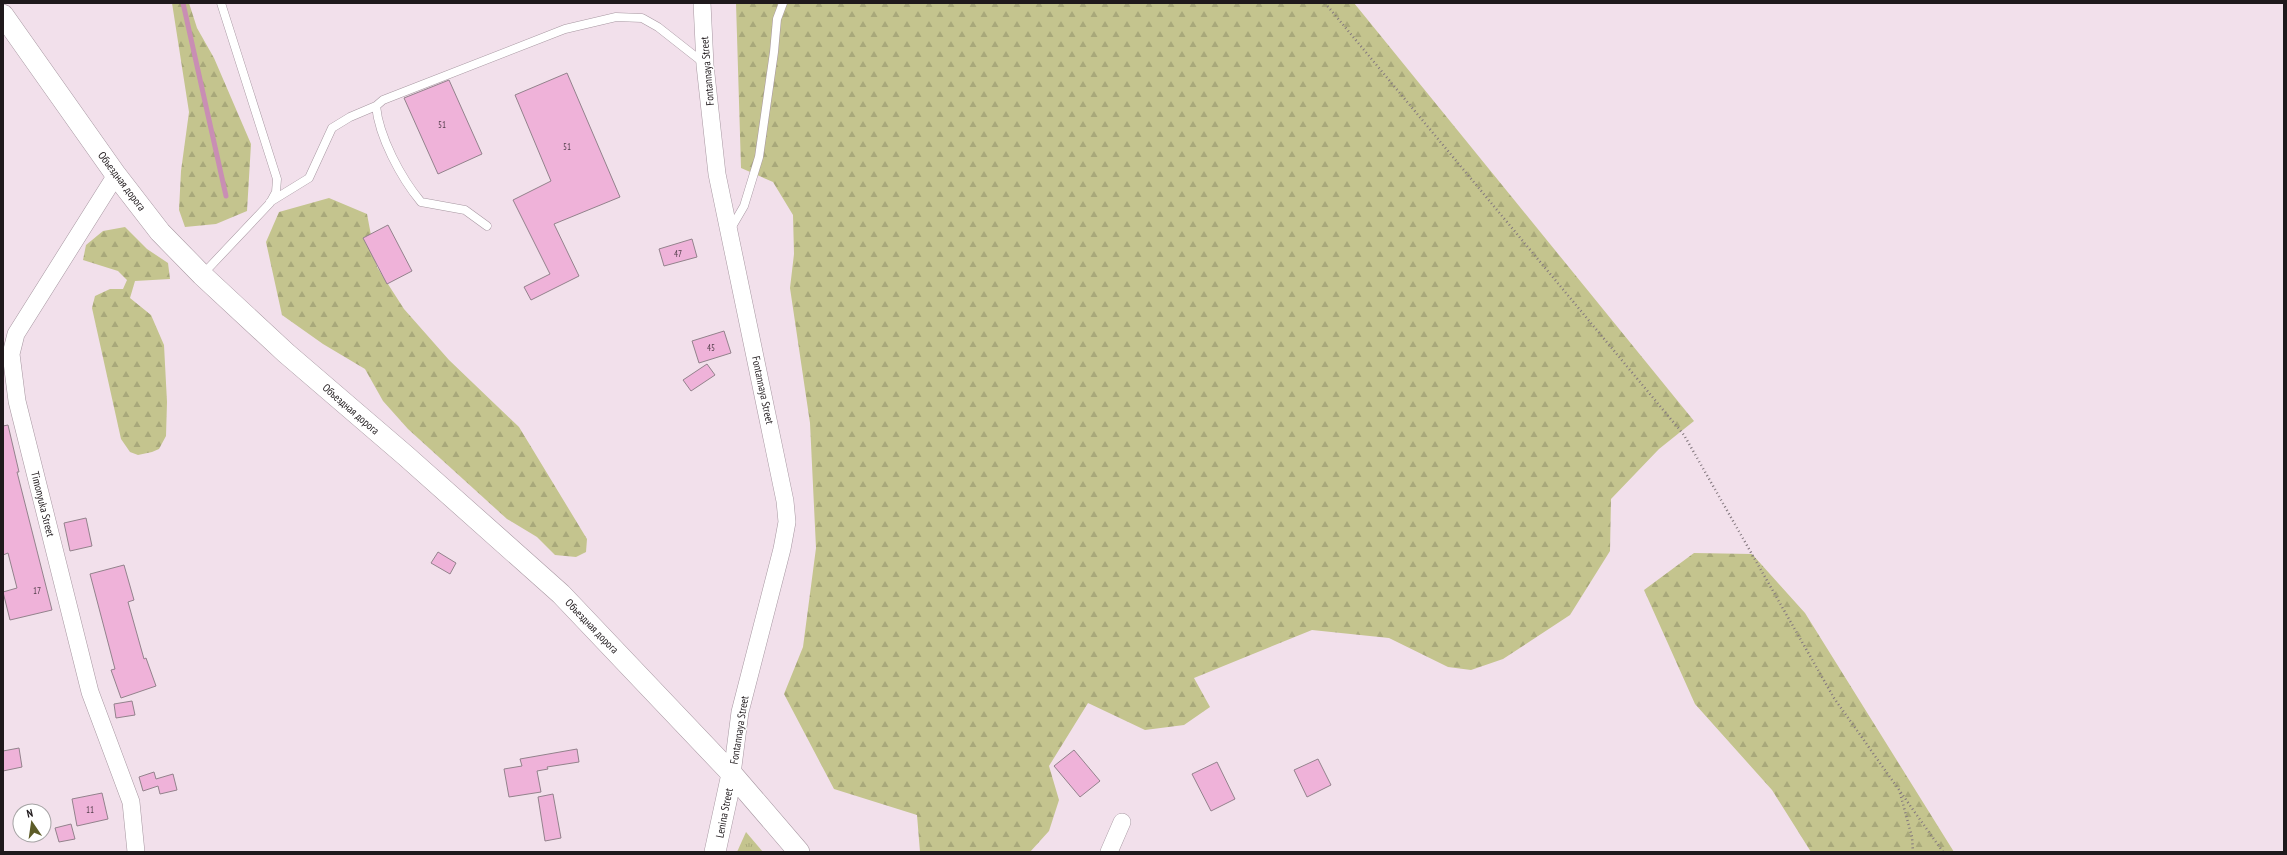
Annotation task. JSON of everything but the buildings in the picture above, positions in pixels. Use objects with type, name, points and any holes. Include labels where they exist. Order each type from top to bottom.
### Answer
[{"type":"street","name":"Fontannaya Street","points":[[702,3],[705,65],[717,174],[786,502],[787,522],[782,549],[740,712],[732,774]]},
{"type":"street","name":"Объездная дорога","points":[[3,15],[116,175],[160,232],[202,275],[286,354],[406,456],[561,594],[732,774],[799,852]]},
{"type":"street","name":"Timonyuka Street","points":[[116,175],[16,334],[11,354],[17,401],[90,692],[131,802],[136,852]]},
{"type":"street","name":"Lenina Street","points":[[715,852],[732,774]]},
{"type":"street","points":[[1109,852],[1122,822]]},
{"type":"lane","points":[[221,3],[277,179],[276,192],[270,203]]},
{"type":"lane","points":[[730,231],[744,206],[759,157],[774,52],[777,19],[783,3]]},
{"type":"lane","points":[[202,275],[270,203],[309,178],[332,128],[350,117],[376,106],[383,100],[565,29],[616,17],[642,18],[658,27],[705,65]]},
{"type":"lane","points":[[376,106],[377,118],[404,181],[421,202],[465,210],[487,226]]},
{"type":"path","points":[[1325,3],[1684,435],[1834,698],[1943,852]]},
{"type":"path","points":[[1899,790],[1912,838],[1913,852]]},
{"type":"green space","points":[[172,3],[189,3],[197,28],[214,58],[251,144],[247,211],[216,224],[185,227],[179,210],[181,171],[189,112]]},
{"type":"green space","points":[[736,3],[1354,3],[1694,421],[1659,449],[1611,499],[1610,551],[1570,615],[1503,659],[1471,670],[1448,667],[1389,638],[1312,630],[1194,678],[1210,707],[1184,725],[1145,730],[1088,703],[1049,766],[1059,800],[1049,831],[1030,852],[920,852],[917,815],[834,789],[784,694],[803,647],[816,548],[810,423],[790,288],[794,254],[793,215],[773,182],[741,168]]},
{"type":"green space","points":[[329,198],[367,214],[377,267],[404,309],[449,360],[519,427],[587,539],[586,552],[576,557],[555,555],[537,537],[507,519],[408,429],[383,401],[365,369],[323,344],[282,315],[266,242],[279,212]]},
{"type":"green space","points":[[125,227],[147,249],[168,263],[170,279],[135,281],[130,298],[151,315],[164,345],[167,402],[166,436],[159,449],[138,455],[130,452],[121,439],[92,308],[95,296],[110,289],[123,289],[127,280],[118,271],[83,260],[86,245],[103,231]]},
{"type":"green space","points":[[1694,553],[1752,554],[1805,613],[1954,852],[1811,852],[1772,790],[1695,704],[1644,590]]},
{"type":"green space","points":[[746,832],[763,852],[737,852]]},
{"type":"waterway","points":[[183,3],[226,196]]}]
